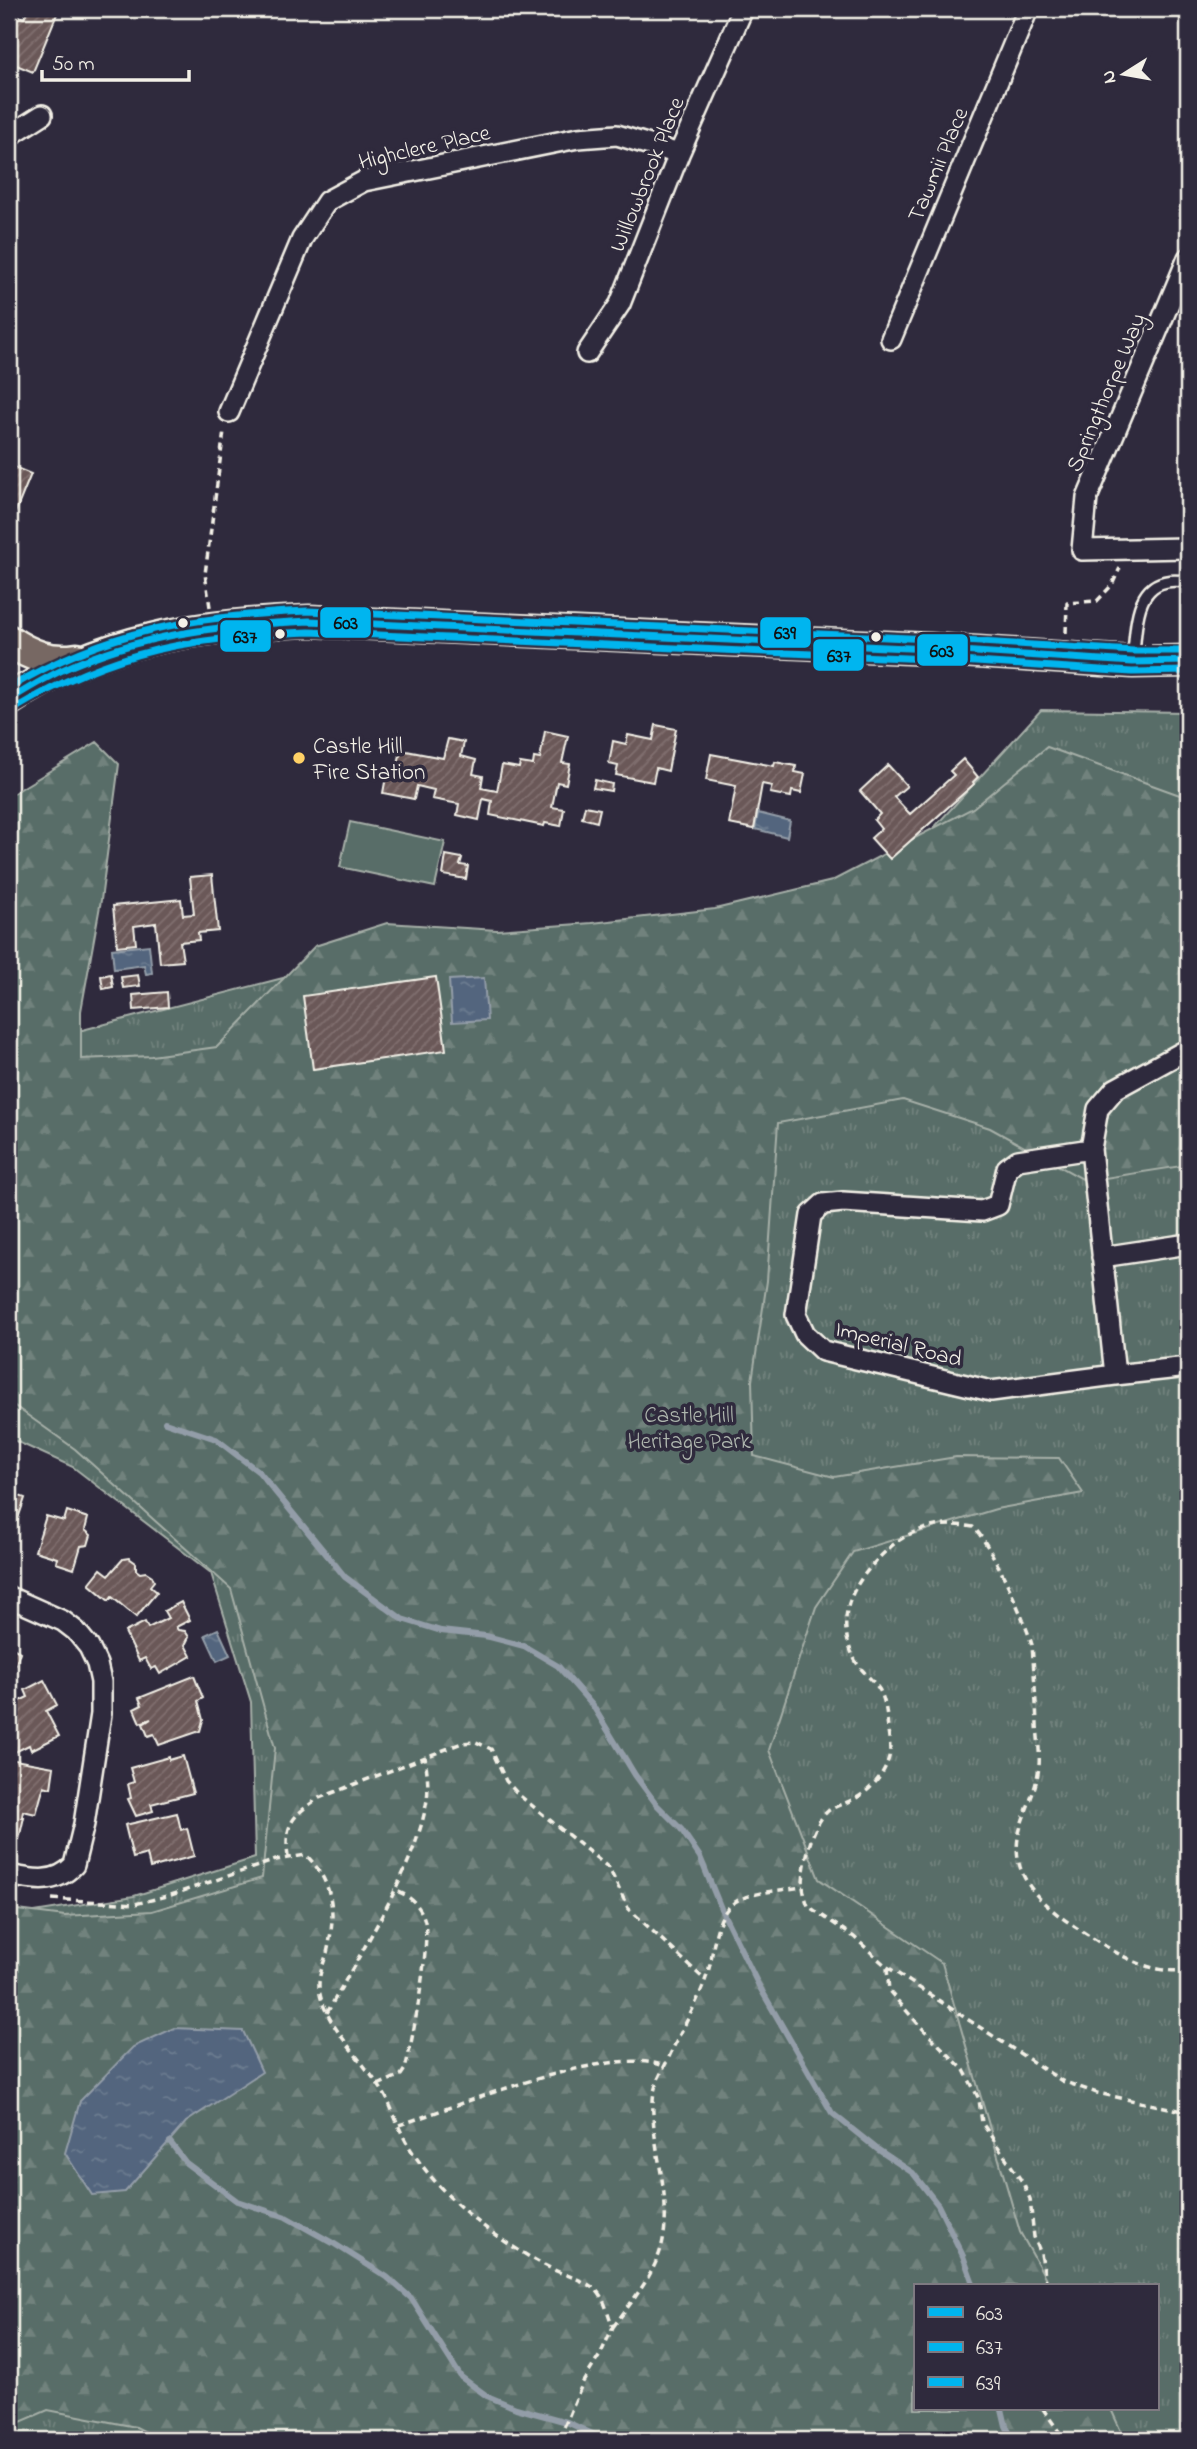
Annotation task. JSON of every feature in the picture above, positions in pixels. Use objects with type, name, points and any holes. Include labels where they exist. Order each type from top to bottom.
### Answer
[{"type":"main road","points":[[9,642],[43,659],[60,662],[87,658],[171,634],[213,626],[322,621],[875,646],[1133,662],[1188,661]]},
{"type":"main road","points":[[9,700],[35,682],[87,658]]},
{"type":"street","name":"Willowbrook Place","points":[[587,353],[620,304],[679,154],[743,9]]},
{"type":"street","name":"Tawmii Place","points":[[891,338],[1028,9]]},
{"type":"street","points":[[9,136],[42,115]]},
{"type":"street","name":"Highclere Place","points":[[229,412],[302,239],[327,201],[364,181],[578,138],[617,135],[679,154]]},
{"type":"street","name":"Springthorpe Way","points":[[1123,549],[1082,550],[1087,498],[1188,258]]},
{"type":"street","points":[[1123,549],[1188,548]]},
{"type":"street","points":[[1188,1049],[1115,1089],[1098,1109],[1091,1149],[1115,1375],[1188,1367]]},
{"type":"street","name":"Imperial Road","points":[[1091,1149],[1018,1160],[1007,1168],[998,1205],[982,1211],[843,1202],[823,1204],[811,1215],[796,1315],[805,1334],[823,1352],[991,1391],[1115,1375]]},
{"type":"street","points":[[1102,1257],[1188,1244]]},
{"type":"street","points":[[9,1597],[63,1620],[76,1631],[89,1647],[97,1664],[102,1682],[102,1698],[84,1824],[74,1865],[55,1878],[42,1880],[9,1875]]},
{"type":"lane","points":[[1133,662],[1137,616],[1142,598],[1153,587],[1167,581],[1188,582]]},
{"type":"path","points":[[213,626],[205,573],[221,444],[229,412]]},
{"type":"path","points":[[1065,658],[1067,603],[1097,601],[1112,584],[1122,564],[1123,549]]},
{"type":"path","points":[[1188,1970],[1162,1971],[1138,1964],[1116,1953],[1051,1910],[1035,1895],[1018,1861],[1017,1840],[1040,1764],[1032,1645],[1020,1612],[984,1541],[973,1527],[935,1526],[914,1530],[901,1537],[870,1567],[848,1601],[845,1618],[855,1661],[883,1698],[890,1750],[886,1766],[866,1793],[832,1808],[821,1818],[810,1845],[803,1887],[808,1906],[854,1937],[887,1966],[1062,2081],[1097,2093],[1188,2112]]},
{"type":"path","points":[[288,1857],[286,1833],[291,1821],[305,1808],[331,1793],[461,1743],[476,1742],[491,1749],[506,1781],[519,1795],[610,1868],[628,1908],[705,1980]]},
{"type":"path","points":[[327,2013],[393,1891],[420,1831],[427,1798],[425,1757]]},
{"type":"path","points":[[52,1899],[135,1904],[288,1857],[306,1854],[319,1868],[331,1898],[332,1931],[319,1984],[324,2008],[378,2085],[407,2144],[449,2198],[488,2228],[531,2257],[597,2290],[613,2327]]},
{"type":"path","points":[[567,2440],[562,2432],[583,2382],[613,2327],[643,2285],[664,2239],[664,2207],[653,2091],[705,1980],[719,1921],[732,1905],[757,1895],[803,1887]]},
{"type":"path","points":[[378,2085],[401,2075],[405,2069],[426,1952],[426,1930],[422,1914],[409,1896],[393,1891]]},
{"type":"path","points":[[887,1966],[889,1991],[964,2070],[979,2098],[982,2123],[1023,2183],[1030,2199],[1034,2237],[1041,2253],[1047,2284]]},
{"type":"path","points":[[399,2125],[536,2079],[582,2068],[640,2061],[664,2066]]},
{"type":"path","points":[[1044,2410],[1065,2440]]},
{"type":"green space","name":"Castle Hill Heritage Park","points":[[1041,710],[1188,712],[1188,2440],[9,2440],[9,1916],[134,1896],[255,1858],[251,1702],[211,1573],[73,1467],[9,1438],[9,1049],[283,978],[870,898]]},
{"type":"green space","name":"Castle Hill Heritage Park","points":[[97,742],[119,764],[101,900],[81,1011],[81,1059],[151,1056],[217,1047],[315,946],[387,923],[497,930],[592,923],[715,909],[832,881],[973,808],[1047,747],[1188,798],[1188,1165],[1086,1181],[990,1128],[903,1100],[778,1123],[767,1281],[752,1381],[754,1456],[834,1477],[956,1457],[1059,1458],[1083,1493],[996,1509],[853,1552],[816,1607],[769,1750],[819,1879],[942,1963],[1020,2232],[1049,2284],[914,2284],[914,2410],[1111,2410],[1125,2440],[161,2440],[136,2427],[48,2410],[9,2427],[9,1909],[65,1916],[152,1911],[262,1878],[275,1748],[231,1589],[75,1449],[9,1402],[9,796]]},
{"type":"green space","points":[[350,822],[445,842],[435,887],[340,867]]},
{"type":"water","points":[[758,813],[790,821],[787,837],[755,829]]},
{"type":"water","points":[[149,945],[152,973],[146,974],[144,965],[114,969],[112,949]]},
{"type":"water","points":[[484,978],[487,1020],[452,1022],[449,980]]},
{"type":"water","points":[[218,1629],[230,1655],[217,1661],[205,1635]]},
{"type":"water","points":[[174,2028],[243,2031],[262,2072],[186,2122],[125,2192],[92,2195],[65,2153],[80,2101],[133,2047]]},
{"type":"building","points":[[28,9],[59,9],[33,72],[9,62],[9,12],[24,18]]},
{"type":"building","points":[[9,465],[31,474],[9,528]]},
{"type":"building","points":[[656,725],[676,729],[668,771],[656,768],[653,782],[616,775],[618,766],[609,764],[613,741],[626,744],[628,735],[653,740]]},
{"type":"building","points":[[545,731],[568,736],[562,763],[570,764],[566,784],[557,782],[552,807],[564,809],[561,826],[545,823],[544,826],[490,815],[492,801],[483,799],[479,820],[457,815],[459,804],[432,799],[434,790],[417,786],[414,799],[383,793],[386,777],[395,779],[401,750],[443,758],[448,739],[464,742],[461,756],[476,760],[473,774],[483,776],[481,788],[497,791],[502,765],[519,768],[520,763],[533,765],[534,758],[540,759]]},
{"type":"building","points":[[711,754],[774,766],[775,762],[796,766],[795,772],[805,774],[801,793],[792,791],[791,797],[770,793],[772,786],[762,784],[754,829],[729,824],[736,786],[706,780]]},
{"type":"building","points":[[963,759],[978,777],[974,784],[890,859],[871,838],[881,829],[874,820],[880,814],[860,791],[888,765],[907,786],[894,797],[910,814],[954,775],[950,771]]},
{"type":"building","points":[[595,780],[612,784],[611,791],[593,788]]},
{"type":"building","points":[[585,806],[600,809],[597,822],[582,818]]},
{"type":"building","points":[[446,855],[462,858],[460,865],[468,866],[466,879],[443,875]]},
{"type":"building","points":[[212,875],[218,931],[198,933],[199,940],[180,942],[183,961],[160,963],[156,923],[134,926],[136,944],[117,946],[113,906],[181,899],[183,915],[194,914],[190,877]]},
{"type":"building","points":[[111,974],[113,987],[103,989],[101,976]]},
{"type":"building","points":[[138,975],[140,986],[123,988],[121,977]]},
{"type":"building","points":[[436,977],[446,1050],[313,1069],[303,996]]},
{"type":"building","points":[[167,992],[168,1007],[134,1010],[133,995]]},
{"type":"building","points":[[9,1479],[13,1488],[11,1493],[25,1498],[11,1539],[9,1538]]},
{"type":"building","points":[[67,1511],[88,1518],[85,1530],[91,1535],[88,1545],[81,1546],[74,1569],[56,1563],[57,1558],[35,1551],[46,1516],[64,1521]]},
{"type":"building","points":[[129,1558],[136,1563],[136,1570],[152,1576],[154,1581],[150,1586],[157,1592],[136,1617],[112,1597],[109,1601],[89,1584],[101,1569],[109,1575],[123,1559]]},
{"type":"building","points":[[181,1602],[190,1620],[176,1627],[185,1631],[189,1637],[185,1645],[191,1656],[160,1674],[156,1667],[151,1669],[145,1658],[139,1661],[125,1632],[145,1622],[148,1628],[168,1618],[164,1611]]},
{"type":"building","points":[[9,1646],[20,1652],[14,1669],[9,1668]]},
{"type":"building","points":[[194,1676],[203,1698],[198,1701],[203,1720],[200,1731],[159,1745],[154,1734],[148,1736],[143,1724],[151,1719],[140,1723],[134,1709],[142,1705],[139,1698]]},
{"type":"building","points":[[44,1680],[57,1705],[46,1711],[59,1736],[31,1750],[29,1745],[13,1753],[9,1744],[9,1706],[28,1697],[25,1690]]},
{"type":"building","points":[[183,1756],[193,1793],[151,1804],[153,1811],[136,1816],[128,1799],[131,1798],[128,1784],[134,1782],[130,1768],[169,1757],[169,1760]]},
{"type":"building","points":[[9,1759],[54,1767],[51,1788],[44,1786],[36,1814],[23,1811],[19,1839],[9,1837]]},
{"type":"building","points":[[177,1813],[181,1830],[187,1828],[194,1856],[150,1868],[147,1854],[133,1858],[125,1825]]},
{"type":"waterway","points":[[165,1422],[216,1439],[259,1472],[345,1577],[402,1619],[441,1631],[486,1636],[524,1646],[558,1666],[593,1706],[635,1775],[657,1805],[681,1829],[700,1857],[722,1911],[758,1984],[832,2113],[877,2149],[913,2173],[938,2205],[973,2284]]},
{"type":"waterway","points":[[170,2142],[186,2163],[237,2201],[286,2217],[387,2277],[411,2298],[461,2377],[487,2396],[516,2408],[567,2422],[605,2440]]},
{"type":"waterway","points":[[1002,2410],[1013,2440]]},
{"type":"transit line","name":"639","points":[[9,688],[81,652],[153,629],[228,617],[308,611],[930,639],[1133,651],[1188,651]]},
{"type":"transit line","name":"603","points":[[9,700],[71,666],[136,643],[222,628],[309,621],[930,649],[1133,662],[1188,661]]},
{"type":"transit line","name":"637","points":[[14,709],[86,672],[156,650],[229,638],[309,632],[929,659],[1132,672],[1188,671]]},
{"type":"place","name":"Castle Hill Fire Station","points":[[299,758]]}]
